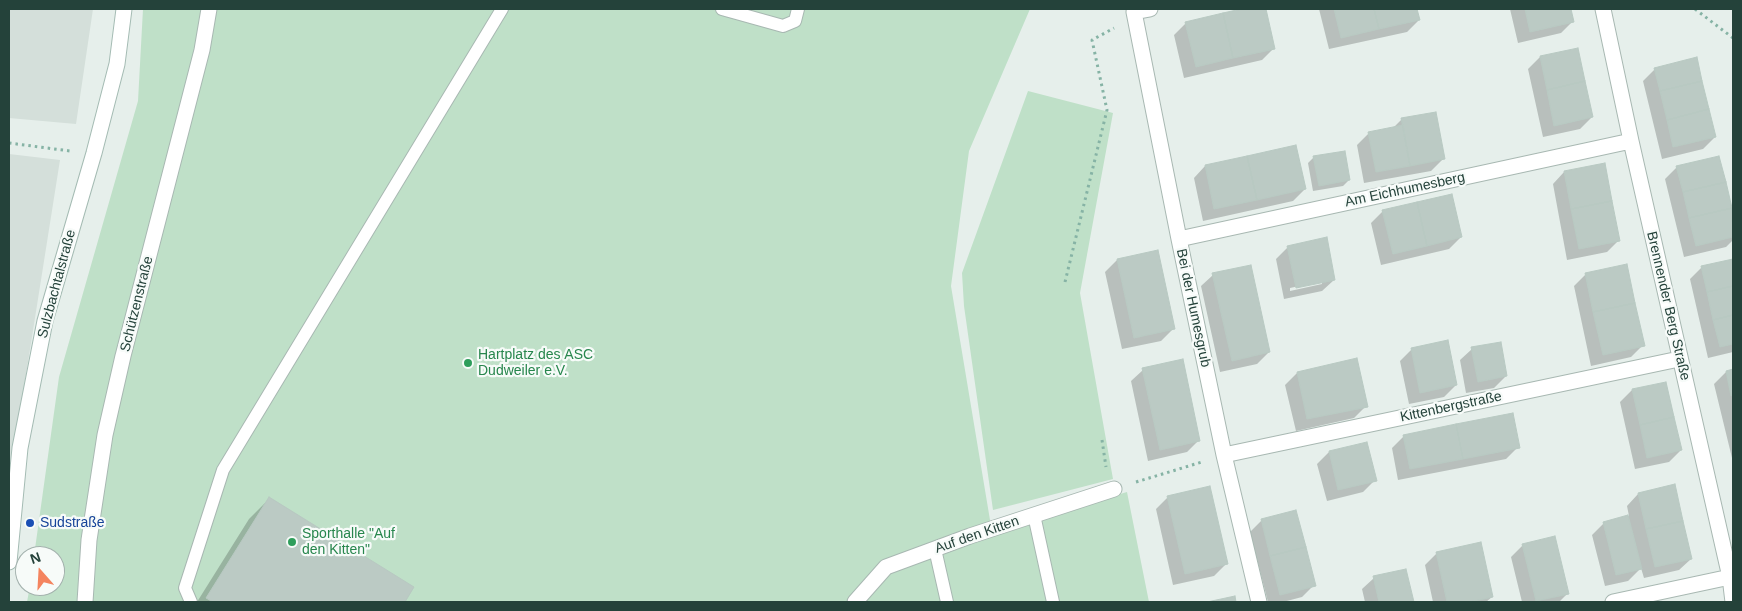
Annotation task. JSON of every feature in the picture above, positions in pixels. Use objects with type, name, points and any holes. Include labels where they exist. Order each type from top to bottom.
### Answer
[{"type":"street","name":"Sulzbachtalstraße","points":[[9,562],[20,448],[45,321],[94,153],[117,64],[124,9]]},
{"type":"street","name":"Schützenstraße","points":[[85,602],[89,540],[105,435],[202,50],[209,9]]},
{"type":"street","name":"Bei der Humesgrub","points":[[1150,9],[1134,12],[1224,455],[1259,602]]},
{"type":"street","name":"Brennender Berg Straße","points":[[1604,9],[1679,359],[1730,577],[1733,602]]},
{"type":"street","name":"Am Eichhumesberg","points":[[1179,239],[1631,141]]},
{"type":"street","name":"Kittenbergstraße","points":[[1224,455],[1679,359]]},
{"type":"street","name":"Auf den Kitten","points":[[855,602],[886,567],[1114,489]]},
{"type":"street","points":[[1613,602],[1730,577]]},
{"type":"lane","points":[[192,602],[185,588],[223,470],[502,9]]},
{"type":"lane","points":[[722,9],[784,26],[795,21],[798,9]]},
{"type":"lane","points":[[1034,515],[1053,602]]},
{"type":"lane","points":[[935,549],[947,602]]},
{"type":"path","points":[[1695,9],[1733,38]]},
{"type":"path","points":[[1065,282],[1107,110],[1092,40],[1110,32]]},
{"type":"path","points":[[9,143],[94,153]]},
{"type":"path","points":[[1114,489],[1224,455]]},
{"type":"shaded area","points":[[9,9],[93,9],[76,124],[9,118]]},
{"type":"shaded area","points":[[9,154],[60,160],[9,482]]},
{"type":"green space","points":[[143,9],[1030,9],[969,151],[951,286],[992,532],[1127,492],[1149,602],[27,602],[28,596],[65,596],[65,546],[35,546],[59,377],[138,101]]},
{"type":"green space","points":[[1028,91],[1113,113],[1080,293],[1113,479],[993,510],[964,306],[962,273]]},
{"type":"building","points":[[1241,9],[1266,9],[1275,49],[1233,58],[1223,13]]},
{"type":"building","points":[[1334,9],[1374,9],[1379,29],[1341,38]]},
{"type":"building","points":[[1374,9],[1417,9],[1420,20],[1379,29]]},
{"type":"building","points":[[1525,9],[1571,9],[1574,22],[1530,32]]},
{"type":"building","points":[[1223,13],[1233,58],[1196,67],[1185,22]]},
{"type":"building","points":[[1578,48],[1585,81],[1547,90],[1540,56]]},
{"type":"building","points":[[1697,57],[1702,81],[1660,91],[1654,68]]},
{"type":"building","points":[[1585,81],[1593,117],[1554,126],[1547,90]]},
{"type":"building","points":[[1702,81],[1709,109],[1667,120],[1660,91]]},
{"type":"building","points":[[1709,109],[1716,137],[1673,147],[1667,120]]},
{"type":"building","points":[[1436,112],[1445,159],[1410,166],[1401,118]]},
{"type":"building","points":[[1403,125],[1410,166],[1376,172],[1368,132]]},
{"type":"building","points":[[1296,145],[1306,189],[1257,200],[1247,156]]},
{"type":"building","points":[[1345,151],[1350,180],[1319,186],[1313,156]]},
{"type":"building","points":[[1247,156],[1257,200],[1214,209],[1205,165]]},
{"type":"building","points":[[1719,156],[1726,182],[1683,192],[1676,166]]},
{"type":"building","points":[[1605,163],[1612,201],[1571,209],[1564,171]]},
{"type":"building","points":[[1726,182],[1732,208],[1689,218],[1683,192]]},
{"type":"building","points":[[1452,194],[1462,237],[1427,246],[1417,202]]},
{"type":"building","points":[[1612,201],[1620,241],[1579,249],[1571,209]]},
{"type":"building","points":[[1417,202],[1427,246],[1393,254],[1382,210]]},
{"type":"building","points":[[1732,208],[1733,237],[1696,246],[1689,218]]},
{"type":"building","points":[[1327,237],[1335,280],[1296,288],[1287,246]]},
{"type":"building","points":[[1158,250],[1175,329],[1134,338],[1117,259]]},
{"type":"building","points":[[1733,259],[1733,286],[1707,292],[1701,266]]},
{"type":"building","points":[[1627,264],[1635,303],[1593,312],[1585,273]]},
{"type":"building","points":[[1251,265],[1270,352],[1232,361],[1212,273]]},
{"type":"building","points":[[1733,286],[1733,315],[1713,320],[1707,292]]},
{"type":"building","points":[[1635,303],[1645,346],[1603,355],[1593,312]]},
{"type":"building","points":[[1733,315],[1733,344],[1720,347],[1713,320]]},
{"type":"building","points":[[1448,340],[1457,385],[1420,393],[1411,348]]},
{"type":"building","points":[[1501,342],[1507,376],[1478,382],[1471,347]]},
{"type":"building","points":[[1357,358],[1368,407],[1307,419],[1297,372]]},
{"type":"building","points":[[1183,359],[1200,441],[1160,450],[1142,368]]},
{"type":"building","points":[[1733,369],[1733,395],[1731,396],[1726,371]]},
{"type":"building","points":[[1666,382],[1674,417],[1640,425],[1632,389]]},
{"type":"building","points":[[1513,413],[1520,448],[1463,459],[1456,424]]},
{"type":"building","points":[[1674,417],[1682,450],[1647,458],[1640,425]]},
{"type":"building","points":[[1456,424],[1463,459],[1410,469],[1403,435]]},
{"type":"building","points":[[1367,442],[1377,481],[1338,490],[1329,451]]},
{"type":"building","points":[[1675,484],[1683,521],[1646,529],[1638,493]]},
{"type":"building","points":[[1210,486],[1228,564],[1185,574],[1167,496]]},
{"type":"building","name":"Sporthalle \"Auf den Kitten\"","points":[[269,497],[414,587],[405,602],[213,602],[206,598]]},
{"type":"building","points":[[1296,510],[1306,547],[1270,556],[1261,519]]},
{"type":"building","points":[[1628,515],[1642,569],[1616,575],[1603,522]]},
{"type":"building","points":[[1683,521],[1692,559],[1655,567],[1646,529]]},
{"type":"building","points":[[1555,536],[1569,594],[1536,601],[1522,544]]},
{"type":"building","points":[[1481,542],[1493,597],[1470,602],[1447,602],[1436,552]]},
{"type":"building","points":[[1306,547],[1316,586],[1280,595],[1270,556]]},
{"type":"building","points":[[1406,569],[1414,602],[1379,602],[1373,576]]},
{"type":"building","points":[[1235,596],[1236,602],[1207,602]]},
{"type":"place","name":"Hartplatz des ASC Dudweiler e.V.","points":[[468,363]]},
{"type":"place","name":"Sudstraße","points":[[30,523]]},
{"type":"place","name":"Sporthalle \"Auf den Kitten\"","points":[[292,542]]}]
